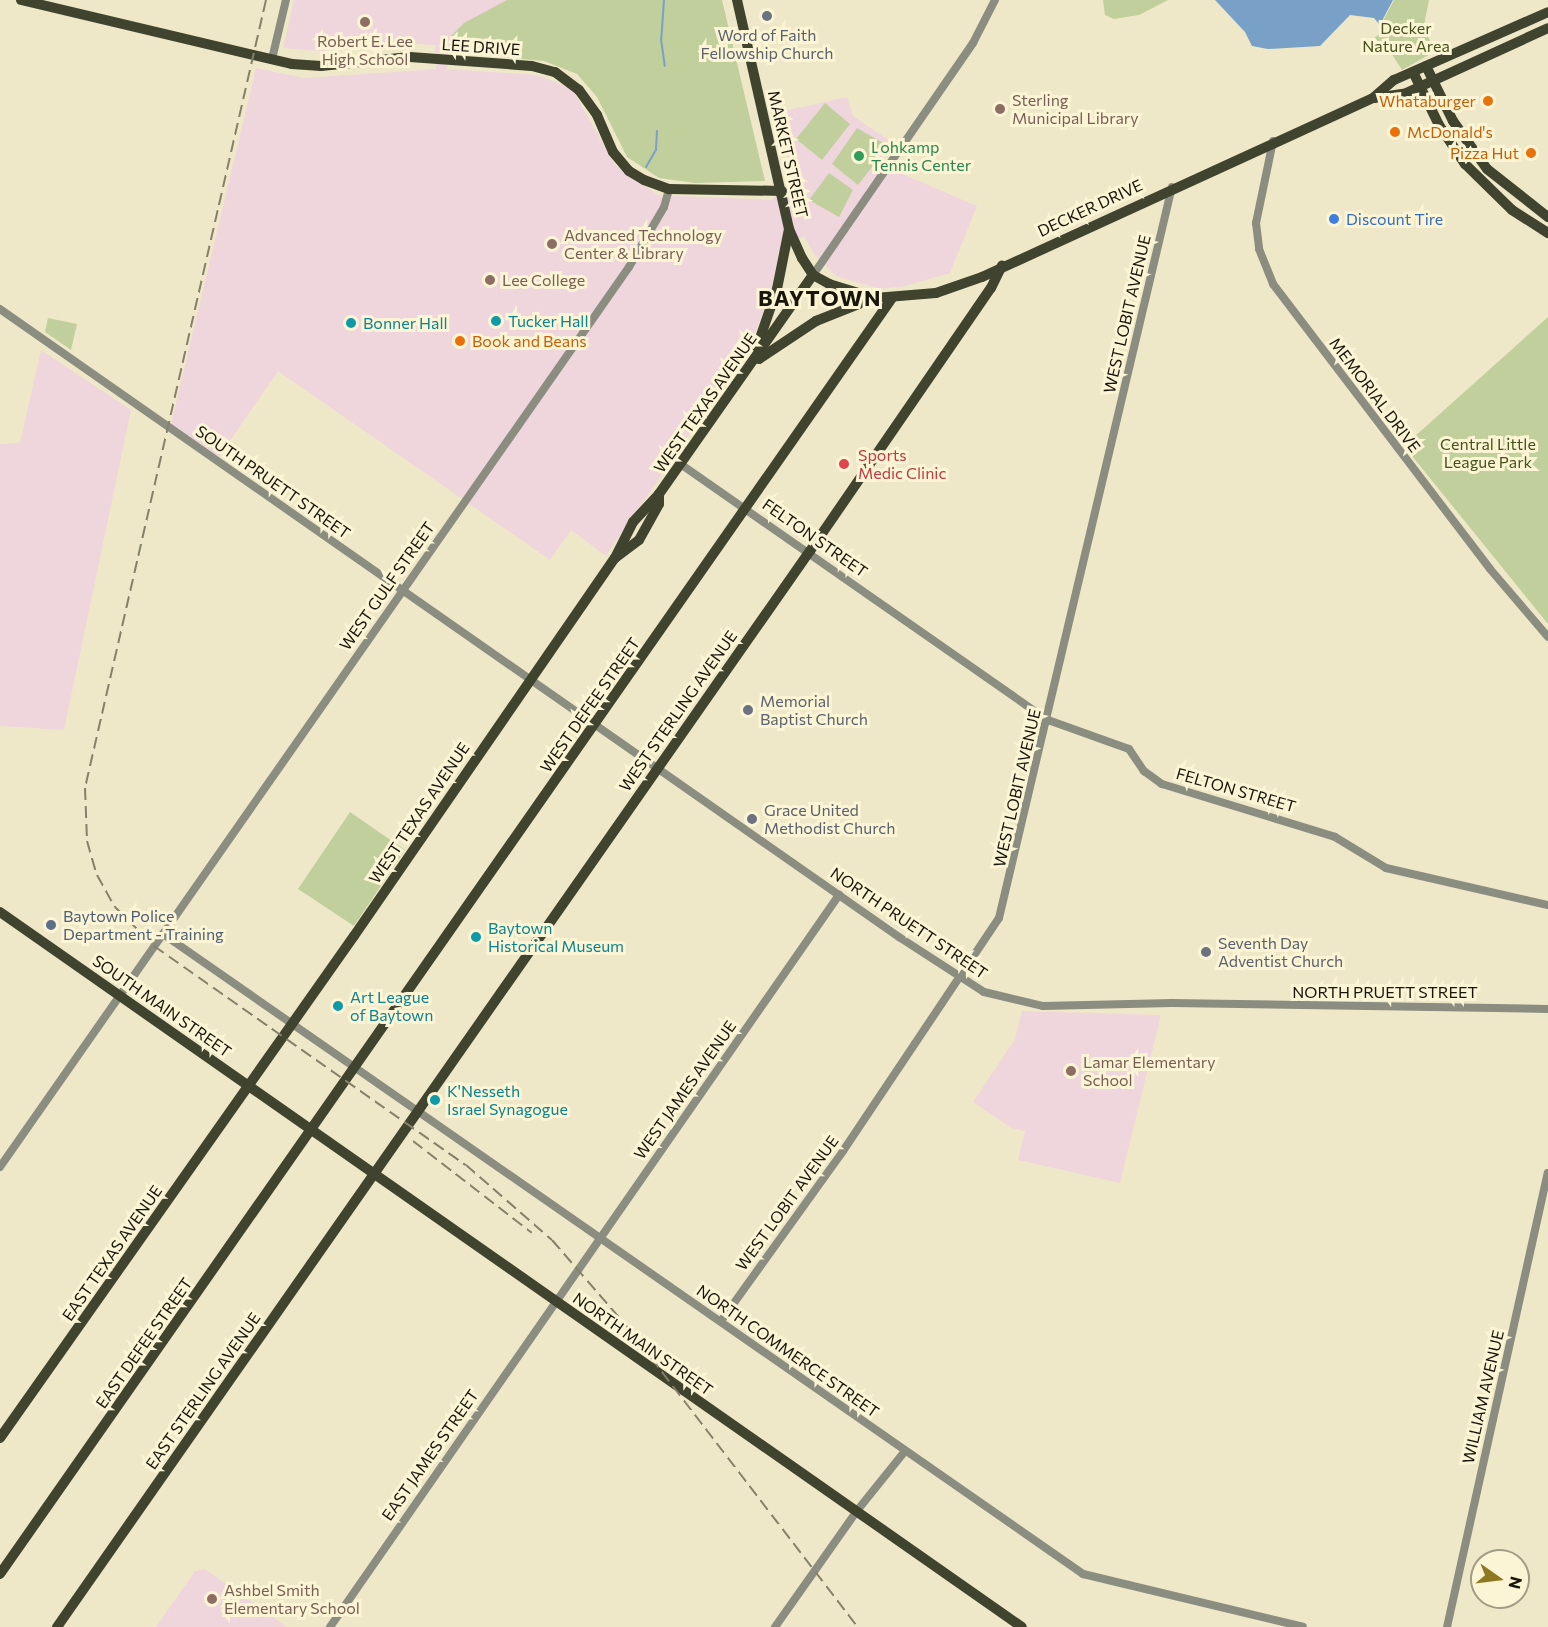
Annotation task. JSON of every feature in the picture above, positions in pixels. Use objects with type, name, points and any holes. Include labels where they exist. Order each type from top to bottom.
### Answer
[{"type":"main road","name":"LEE DRIVE","points":[[21,0],[272,59],[321,66],[410,57],[532,66],[555,72],[579,90],[597,114],[614,152],[629,171],[669,189],[782,191]]},
{"type":"main road","name":"MARKET STREET","points":[[737,0],[789,229],[813,275]]},
{"type":"main road","name":"DECKER DRIVE","points":[[813,275],[829,284],[875,298],[936,293],[1373,98],[1425,66],[1548,12]]},
{"type":"main road","name":"DECKER DRIVE","points":[[1373,98],[1404,94],[1548,28]]},
{"type":"main road","points":[[1425,66],[1453,122],[1487,169],[1548,217]]},
{"type":"main road","points":[[1413,72],[1465,164],[1492,194],[1527,220],[1548,232]]},
{"type":"main road","points":[[1527,220],[1535,208]]},
{"type":"main road","points":[[749,367],[777,290],[789,229]]},
{"type":"main road","name":"WEST STERLING AVENUE","points":[[374,1172],[810,551],[992,288],[1002,265]]},
{"type":"main road","name":"WEST TEXAS AVENUE","points":[[248,1084],[615,558],[639,540],[659,504],[659,494],[679,463],[813,275]]},
{"type":"main road","points":[[749,367],[816,321],[875,298]]},
{"type":"main road","name":"WEST DEFEE STREET","points":[[313,1130],[892,298]]},
{"type":"main road","name":"SOUTH MAIN STREET","points":[[0,912],[248,1084]]},
{"type":"main road","name":"NORTH MAIN STREET","points":[[248,1084],[556,1302],[1023,1627]]},
{"type":"main road","name":"EAST TEXAS AVENUE","points":[[0,1438],[248,1084]]},
{"type":"main road","name":"EAST DEFEE STREET","points":[[0,1574],[313,1130]]},
{"type":"main road","name":"EAST STERLING AVENUE","points":[[57,1627],[374,1172]]},
{"type":"street","points":[[272,59],[286,0]]},
{"type":"street","name":"WEST TEXAS AVENUE","points":[[813,275],[973,43],[995,0]]},
{"type":"street","name":"MEMORIAL DRIVE","points":[[1273,141],[1256,224],[1259,249],[1273,284],[1490,570],[1548,637]]},
{"type":"street","name":"WEST LOBIT AVENUE","points":[[721,1321],[990,936],[1004,905],[1173,186]]},
{"type":"street","name":"WEST GULF STREET","points":[[0,1167],[629,267],[664,207],[669,189]]},
{"type":"street","name":"SOUTH PRUETT STREET","points":[[0,309],[529,680]]},
{"type":"street","name":"FELTON STREET","points":[[679,463],[810,551],[1048,720],[1129,749],[1144,771],[1162,784],[1335,837],[1386,868],[1548,905]]},
{"type":"street","name":"NORTH PRUETT STREET","points":[[529,680],[960,980],[998,998],[1043,1006],[1172,1003],[1548,1009]]},
{"type":"street","name":"WEST JAMES AVENUE","points":[[556,1302],[839,895]]},
{"type":"street","name":"NORTH COMMERCE STREET","points":[[163,934],[1083,1574],[1303,1627]]},
{"type":"street","name":"WILLIAM AVENUE","points":[[1447,1627],[1548,1173]]},
{"type":"street","name":"EAST JAMES STREET","points":[[330,1627],[556,1302]]},
{"type":"street","points":[[775,1627],[856,1512],[905,1451]]},
{"type":"shaded area","name":"Lee College","points":[[294,0],[507,0],[450,37],[447,69],[538,75],[572,89],[616,166],[658,195],[771,200],[794,182],[779,112],[847,97],[853,116],[893,143],[879,164],[977,206],[950,273],[905,286],[880,289],[836,276],[813,253],[804,236],[779,250],[773,286],[750,346],[606,556],[571,530],[550,560],[278,371],[219,457],[171,424],[256,68],[304,78],[436,69],[435,45],[399,43],[320,51],[283,48]]},
{"type":"shaded area","points":[[41,350],[131,410],[64,730],[0,726],[0,444],[20,443]]},
{"type":"shaded area","name":"Lamar Elementary School","points":[[1022,1011],[1161,1015],[1120,1183],[1018,1160],[1025,1131],[1011,1128],[973,1102],[1015,1039]]},
{"type":"shaded area","name":"Ashbel Smith Elementary School","points":[[205,1569],[287,1627],[156,1627],[195,1571]]},
{"type":"green space","points":[[507,0],[722,0],[765,181],[695,183],[659,178],[627,157],[597,97],[577,74],[544,61],[448,52],[450,37],[464,23]]},
{"type":"green space","points":[[1103,0],[1168,0],[1139,15],[1114,19],[1105,15]]},
{"type":"green space","name":"Decker Nature Area","points":[[1394,0],[1429,0],[1424,25],[1434,52],[1402,70],[1388,48],[1374,38],[1387,28],[1384,19]]},
{"type":"green space","name":"Lohkamp Tennis Center","points":[[825,103],[850,124],[822,160],[796,139]]},
{"type":"green space","name":"Lohkamp Tennis Center","points":[[857,128],[885,144],[886,149],[858,185],[832,164]]},
{"type":"green space","name":"Lohkamp Tennis Center","points":[[829,173],[853,190],[839,217],[809,200]]},
{"type":"green space","name":"Central Little League Park","points":[[1548,317],[1548,624],[1404,446]]},
{"type":"green space","points":[[48,318],[77,324],[71,350],[45,332]]},
{"type":"green space","points":[[350,812],[405,850],[354,926],[298,889]]},
{"type":"water","points":[[1215,0],[1393,0],[1383,19],[1384,30],[1374,18],[1350,15],[1320,46],[1268,49],[1252,46],[1245,32]]},
{"type":"waterway","points":[[664,0],[661,39],[665,66]]},
{"type":"waterway","points":[[646,167],[656,150],[657,131]]},
{"type":"railway","points":[[266,0],[85,788],[87,841],[97,875],[115,907],[154,946],[466,1165],[552,1240],[629,1329],[858,1627]]},
{"type":"railway","points":[[413,1141],[532,1233]]},
{"type":"place","name":"Word of Faith Fellowship Church","points":[[767,16]]},
{"type":"place","name":"Robert E. Lee High School","points":[[365,22]]},
{"type":"place","name":"Whataburger","points":[[1488,101]]},
{"type":"place","name":"Sterling Municipal Library","points":[[1000,109]]},
{"type":"place","name":"McDonald's","points":[[1395,132]]},
{"type":"place","name":"Pizza Hut","points":[[1531,153]]},
{"type":"place","name":"Lohkamp Tennis Center","points":[[859,156]]},
{"type":"place","name":"Discount Tire","points":[[1334,219]]},
{"type":"place","name":"Advanced Technology Center & Library","points":[[552,244]]},
{"type":"place","name":"Lee College","points":[[490,280]]},
{"type":"place","name":"Tucker Hall","points":[[496,321]]},
{"type":"place","name":"Bonner Hall","points":[[351,323]]},
{"type":"place","name":"Book and Beans","points":[[460,341]]},
{"type":"place","name":"Sports Medic Clinic","points":[[844,464]]},
{"type":"place","name":"Memorial Baptist Church","points":[[748,710]]},
{"type":"place","name":"Grace United Methodist Church","points":[[752,819]]},
{"type":"place","name":"Baytown Police Department - Training","points":[[51,925]]},
{"type":"place","name":"Baytown Historical Museum","points":[[476,937]]},
{"type":"place","name":"Seventh Day Adventist Church","points":[[1206,952]]},
{"type":"place","name":"Art League of Baytown","points":[[338,1006]]},
{"type":"place","name":"Lamar Elementary School","points":[[1071,1071]]},
{"type":"place","name":"K'Nesseth Israel Synagogue","points":[[435,1100]]},
{"type":"place","name":"Ashbel Smith Elementary School","points":[[212,1599]]},
{"type":"district","name":"BAYTOWN","points":[[820,298]]}]
